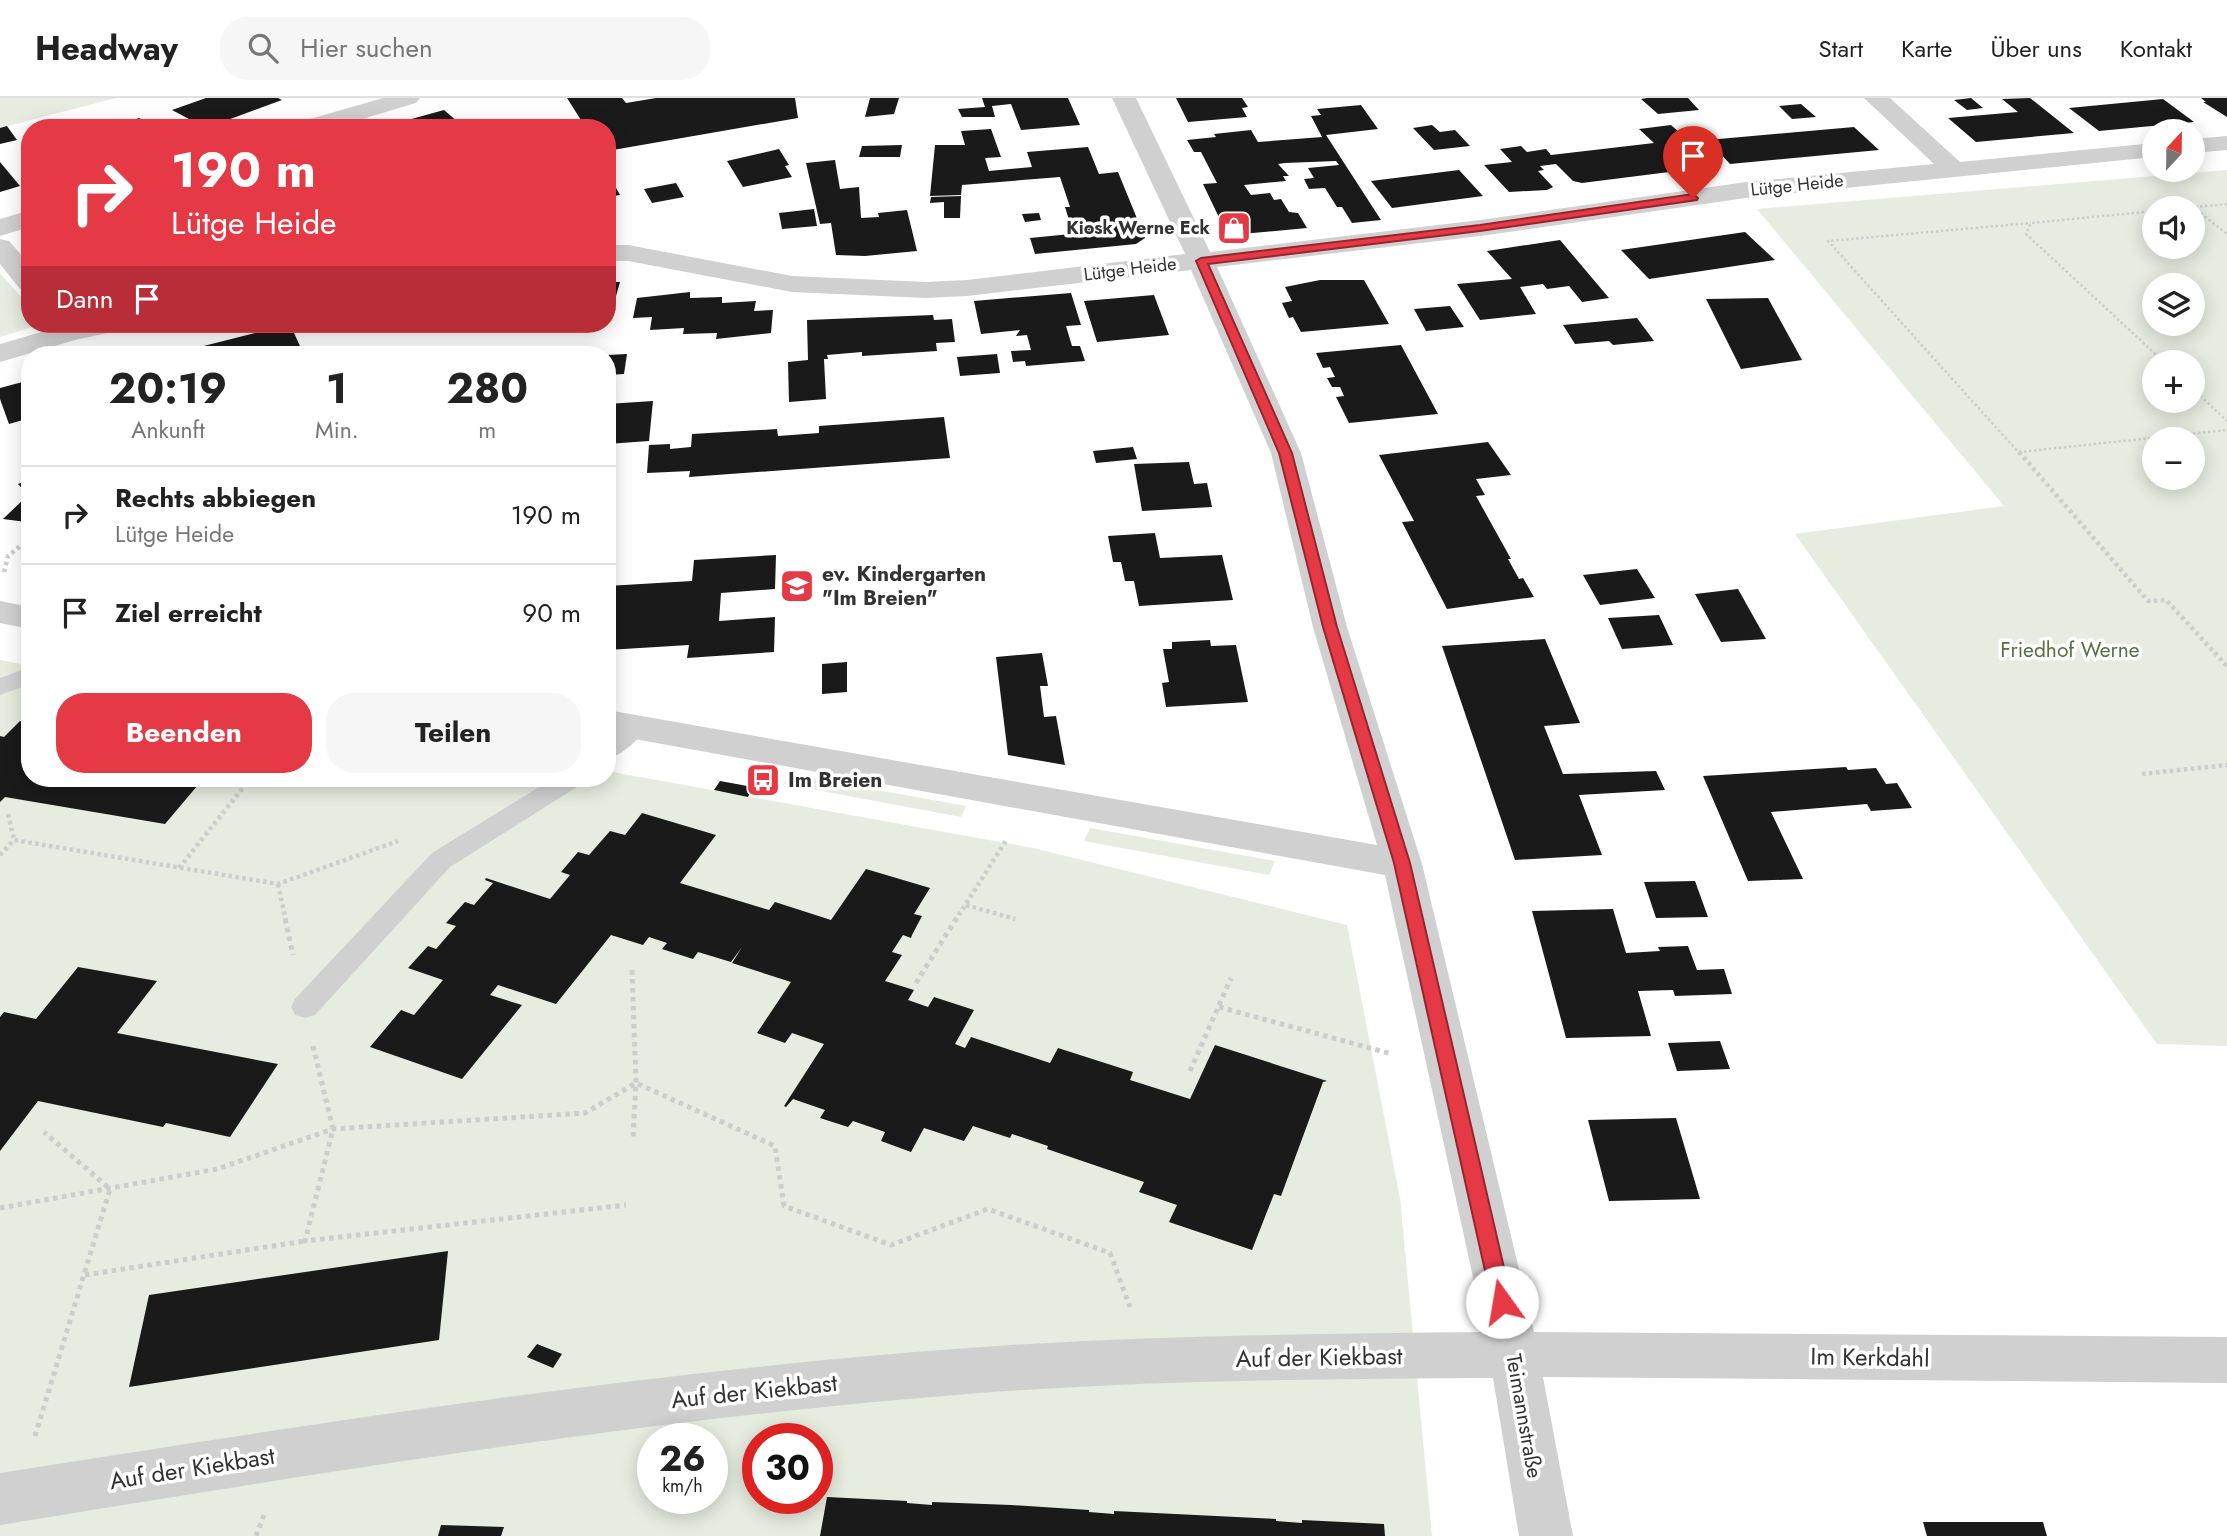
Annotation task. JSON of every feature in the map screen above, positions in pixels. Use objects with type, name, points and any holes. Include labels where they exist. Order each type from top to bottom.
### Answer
[{"type":"street","points":[[336,119],[408,98]]},
{"type":"street","name":"Teimannstraße","points":[[1125,98],[1286,453],[1330,627],[1402,863],[1514,1353],[1546,1536]]},
{"type":"street","points":[[1876,98],[1954,169]]},
{"type":"street","points":[[2205,145],[2227,143]]},
{"type":"street","name":"Lütge Heide","points":[[616,253],[629,253],[792,284],[926,290],[1480,228],[1746,190],[2142,151]]},
{"type":"street","points":[[0,228],[21,221]]},
{"type":"street","points":[[0,247],[21,272]]},
{"type":"street","points":[[0,353],[54,333]]},
{"type":"street","points":[[0,612],[21,616]]},
{"type":"street","points":[[616,733],[1402,863]]},
{"type":"street","name":"Im Kerkdahl","points":[[1514,1353],[2227,1360]]},
{"type":"street","name":"Auf der Kiekbast","points":[[8,1498],[288,1452],[728,1392],[983,1370],[1150,1361],[1514,1353]]},
{"type":"lane","points":[[0,687],[21,679]]},
{"type":"lane","points":[[305,1007],[441,860],[558,787]]},
{"type":"path","points":[[2205,206],[2227,204]]},
{"type":"path","points":[[2142,212],[1828,241],[2020,452],[2148,601],[2166,600],[2227,666]]},
{"type":"path","points":[[2205,217],[2227,234]]},
{"type":"path","points":[[2031,223],[2026,234],[2151,350]]},
{"type":"path","points":[[2205,400],[2227,421]]},
{"type":"path","points":[[2020,452],[2227,429]]},
{"type":"path","points":[[4,572],[4,560],[21,544]]},
{"type":"path","points":[[2142,774],[2227,765]]},
{"type":"path","points":[[180,868],[244,787]]},
{"type":"path","points":[[8,814],[14,839]]},
{"type":"path","points":[[916,984],[1009,836]]},
{"type":"path","points":[[14,839],[278,884]]},
{"type":"path","points":[[0,855],[14,839]]},
{"type":"path","points":[[966,905],[1015,919]]},
{"type":"path","points":[[632,970],[636,1083],[633,1138]]},
{"type":"path","points":[[1190,1071],[1231,978]]},
{"type":"path","points":[[1219,1007],[1450,1069]]},
{"type":"path","points":[[0,1208],[217,1169],[333,1129],[585,1113],[636,1083]]},
{"type":"path","points":[[636,1083],[775,1146],[784,1206],[891,1245],[988,1209],[1110,1253],[1150,1361]]},
{"type":"path","points":[[305,1241],[333,1129]]},
{"type":"path","points":[[44,1132],[110,1189]]},
{"type":"path","points":[[8,1498],[85,1275],[110,1189]]},
{"type":"path","points":[[85,1275],[305,1241],[626,1205]]},
{"type":"green space","points":[[0,98],[116,98],[35,119],[21,119],[21,123],[0,128]]},
{"type":"green space","name":"Friedhof Werne","points":[[2227,170],[2227,1046],[2157,1044],[1795,534],[2004,506],[1757,209],[2142,177],[2142,182],[2205,182],[2205,172]]},
{"type":"green space","points":[[0,273],[21,297],[21,330],[0,337]]},
{"type":"green space","points":[[0,660],[21,664],[21,787],[616,787],[616,773],[1033,848],[1347,925],[1400,1198],[1432,1536],[0,1536]]},
{"type":"green space","points":[[789,774],[966,806],[961,817],[784,784]]},
{"type":"green space","points":[[1090,828],[1275,861],[1269,875],[1084,841]]},
{"type":"building","points":[[206,98],[282,100],[230,119],[189,119],[172,110]]},
{"type":"building","points":[[567,98],[622,98],[626,103],[656,98],[795,98],[798,118],[616,149],[616,119],[580,119]]},
{"type":"building","points":[[870,98],[899,98],[894,114],[865,117]]},
{"type":"building","points":[[982,98],[1068,98],[1080,125],[1021,130],[1011,104],[992,106],[995,117],[962,117],[958,109],[985,107]]},
{"type":"building","points":[[1176,98],[1242,98],[1248,107],[1242,108],[1247,117],[1188,122]]},
{"type":"building","points":[[1688,98],[1699,110],[1658,114],[1641,99]]},
{"type":"building","points":[[1971,98],[1983,108],[1967,110],[1954,100]]},
{"type":"building","points":[[2030,98],[2074,133],[1976,142],[1948,118],[2018,112],[2002,99]]},
{"type":"building","points":[[2201,98],[2227,98],[2227,117],[2203,102],[2206,102]]},
{"type":"building","points":[[2163,99],[2190,119],[2142,119],[2142,127],[2099,131],[2069,108]]},
{"type":"building","points":[[1801,104],[1816,117],[1792,119],[1779,106]]},
{"type":"building","points":[[1361,105],[1378,129],[1326,135],[1381,220],[1352,223],[1342,207],[1337,207],[1325,188],[1309,189],[1304,179],[1314,178],[1308,168],[1339,165],[1336,161],[1285,163],[1278,164],[1289,176],[1283,176],[1286,181],[1244,185],[1251,195],[1270,193],[1274,200],[1281,199],[1289,212],[1298,213],[1307,228],[1242,234],[1225,230],[1203,184],[1217,183],[1201,152],[1194,152],[1187,140],[1251,130],[1258,142],[1322,137],[1311,116],[1321,115],[1317,109]]},
{"type":"building","points":[[444,110],[454,119],[411,119]]},
{"type":"building","points":[[1432,125],[1440,132],[1455,130],[1470,146],[1434,150],[1413,128]]},
{"type":"building","points":[[1671,125],[1689,141],[1677,142],[1703,164],[1701,168],[1582,183],[1573,181],[1556,164],[1540,166],[1544,170],[1538,171],[1553,187],[1547,190],[1509,192],[1484,165],[1512,162],[1500,149],[1521,146],[1527,152],[1546,149],[1551,155],[1654,143],[1639,129]]},
{"type":"building","points":[[7,126],[17,140],[0,144],[0,128]]},
{"type":"building","points":[[1854,127],[1879,150],[1730,164],[1708,140]]},
{"type":"building","points":[[991,129],[1001,157],[985,158],[989,171],[1032,167],[1027,152],[1088,147],[1099,174],[1118,172],[1145,238],[1136,244],[1035,254],[1030,238],[1081,233],[1077,223],[1070,223],[1065,207],[1070,207],[1060,177],[962,185],[961,195],[930,196],[935,145],[965,145],[961,131]]},
{"type":"building","points":[[902,145],[900,157],[859,157],[862,146]]},
{"type":"building","points":[[779,149],[789,165],[785,166],[792,177],[743,187],[727,161]]},
{"type":"building","points":[[835,160],[840,189],[859,187],[861,218],[907,210],[917,251],[865,256],[836,255],[831,223],[820,224],[806,163]]},
{"type":"building","points":[[0,162],[20,186],[0,192]]},
{"type":"building","points":[[1459,170],[1483,196],[1392,208],[1371,181]]},
{"type":"building","points":[[676,183],[684,197],[652,203],[644,189]]},
{"type":"building","points":[[961,196],[960,218],[944,218],[944,202],[930,203],[931,197]]},
{"type":"building","points":[[814,209],[817,226],[782,229],[779,213]]},
{"type":"building","points":[[1039,213],[1041,220],[1025,222],[1022,214]]},
{"type":"building","points":[[1745,232],[1775,260],[1649,279],[1621,250]]},
{"type":"building","points":[[1560,240],[1609,298],[1582,302],[1569,286],[1547,289],[1543,284],[1520,287],[1536,314],[1480,320],[1457,284],[1512,279],[1487,251]]},
{"type":"building","points":[[1320,280],[1364,280],[1389,324],[1301,332],[1293,317],[1289,318],[1282,303],[1292,301],[1285,287]]},
{"type":"building","points":[[690,292],[690,298],[722,297],[722,303],[756,301],[754,311],[773,310],[771,333],[716,339],[717,333],[683,334],[684,328],[650,330],[652,317],[633,318],[637,298]]},
{"type":"building","points":[[1071,293],[1081,325],[1066,326],[1072,346],[1080,346],[1085,361],[1026,366],[1025,361],[1013,362],[1011,351],[1031,350],[1027,335],[1016,336],[1020,330],[981,334],[974,301]]},
{"type":"building","points":[[1154,295],[1169,335],[1097,342],[1084,301]]},
{"type":"building","points":[[1768,298],[1802,360],[1741,369],[1706,299]]},
{"type":"building","points":[[1450,306],[1464,327],[1426,331],[1414,309]]},
{"type":"building","points":[[933,315],[934,320],[952,319],[955,342],[936,343],[937,351],[862,356],[862,352],[827,355],[828,359],[824,359],[826,399],[789,402],[788,362],[808,360],[807,320]]},
{"type":"building","points":[[1637,318],[1654,341],[1613,345],[1609,341],[1575,344],[1563,325]]},
{"type":"building","points":[[255,333],[294,333],[300,346],[203,346]]},
{"type":"building","points":[[1401,345],[1438,414],[1349,423],[1336,397],[1344,396],[1340,387],[1332,387],[1327,378],[1335,377],[1330,367],[1323,368],[1316,353]]},
{"type":"building","points":[[627,354],[624,374],[616,374],[616,355]]},
{"type":"building","points":[[997,354],[1000,373],[960,376],[957,357]]},
{"type":"building","points":[[21,382],[21,421],[9,424],[0,399],[0,388]]},
{"type":"building","points":[[653,401],[649,441],[616,443],[616,403]]},
{"type":"building","points":[[944,417],[950,458],[689,477],[690,471],[647,473],[649,445],[670,444],[670,449],[691,447],[692,434],[777,429],[778,436],[819,433],[819,426]]},
{"type":"building","points":[[1488,442],[1511,475],[1476,479],[1485,495],[1476,496],[1519,579],[1523,578],[1534,597],[1447,609],[1402,522],[1414,521],[1379,455]]},
{"type":"building","points":[[1133,447],[1137,459],[1096,463],[1093,451]]},
{"type":"building","points":[[1189,462],[1194,484],[1207,483],[1212,507],[1142,511],[1134,464]]},
{"type":"building","points":[[21,502],[21,521],[3,519]]},
{"type":"building","points":[[1155,533],[1160,558],[1222,555],[1233,600],[1139,606],[1134,581],[1125,581],[1121,562],[1113,562],[1108,536]]},
{"type":"building","points":[[776,555],[775,589],[721,593],[719,621],[775,617],[774,652],[687,658],[689,645],[616,649],[616,585],[692,581],[694,560]]},
{"type":"building","points":[[1637,569],[1655,598],[1600,605],[1583,575]]},
{"type":"building","points":[[1738,589],[1766,639],[1721,642],[1695,594]]},
{"type":"building","points":[[1659,615],[1673,645],[1622,649],[1608,618]]},
{"type":"building","points":[[1545,639],[1580,723],[1544,726],[1563,774],[1656,771],[1665,790],[1579,795],[1602,855],[1515,860],[1442,646]]},
{"type":"building","points":[[1210,640],[1211,646],[1236,645],[1248,702],[1166,707],[1162,683],[1169,682],[1163,649],[1172,649],[1172,642]]},
{"type":"building","points":[[1042,653],[1048,686],[1040,686],[1044,717],[1056,716],[1065,765],[1008,755],[996,657]]},
{"type":"building","points":[[847,662],[847,692],[822,694],[822,664]]},
{"type":"building","points":[[20,721],[21,787],[196,787],[165,824],[5,797],[0,802],[0,736],[4,737]]},
{"type":"building","points":[[1846,767],[1848,770],[1876,768],[1886,784],[1897,783],[1912,808],[1871,811],[1867,804],[1771,812],[1803,879],[1748,881],[1703,776]]},
{"type":"building","points":[[720,781],[753,787],[748,797],[714,790]]},
{"type":"building","points":[[642,813],[716,835],[680,883],[769,910],[775,902],[831,920],[866,869],[930,888],[914,914],[922,916],[911,938],[903,935],[892,952],[902,955],[885,981],[914,990],[908,1000],[928,1007],[934,997],[974,1010],[955,1044],[965,1048],[971,1037],[1050,1063],[1058,1048],[1133,1072],[1130,1080],[1190,1099],[1215,1045],[1327,1081],[1323,1082],[1281,1196],[1274,1194],[1252,1250],[1169,1222],[1177,1205],[1139,1192],[1144,1182],[1047,1149],[1048,1146],[1012,1134],[1010,1138],[973,1126],[964,1141],[924,1128],[911,1152],[881,1141],[885,1132],[853,1121],[848,1127],[820,1118],[825,1110],[793,1099],[784,1106],[824,1044],[792,1033],[785,1043],[757,1033],[791,982],[732,963],[742,947],[731,962],[698,952],[693,959],[662,949],[667,943],[649,937],[643,945],[611,935],[556,1004],[498,985],[490,995],[522,1005],[462,1079],[370,1047],[401,1010],[414,1015],[443,980],[408,968],[428,946],[436,949],[456,926],[446,923],[465,902],[474,905],[493,883],[485,880],[486,878],[550,899],[570,875],[561,872],[578,852],[589,855],[610,831],[625,835]]},
{"type":"building","points":[[1695,881],[1708,917],[1656,918],[1644,882]]},
{"type":"building","points":[[1613,909],[1626,953],[1660,951],[1658,947],[1688,946],[1697,970],[1724,969],[1732,994],[1675,996],[1673,990],[1638,991],[1651,1036],[1566,1038],[1532,911]]},
{"type":"building","points":[[78,967],[157,981],[117,1033],[278,1064],[230,1137],[166,1123],[163,1127],[38,1101],[0,1151],[0,1017],[4,1012],[36,1019]]},
{"type":"building","points":[[1720,1041],[1730,1069],[1677,1071],[1668,1043]]},
{"type":"building","points":[[1676,1118],[1700,1199],[1609,1201],[1588,1120]]},
{"type":"building","points":[[448,1251],[439,1340],[129,1387],[149,1295]]},
{"type":"building","points":[[537,1344],[562,1354],[553,1368],[527,1357]]},
{"type":"building","points":[[833,1497],[932,1505],[932,1502],[1011,1505],[1114,1514],[1114,1511],[1276,1519],[1302,1523],[1302,1520],[1384,1524],[1385,1536],[820,1536],[824,1514],[833,1514]]},
{"type":"building","points":[[1923,1522],[2043,1522],[2047,1536],[1927,1536]]},
{"type":"building","points":[[441,1525],[504,1527],[501,1536],[438,1536]]},
{"type":"place","name":"Kiosk Werne Eck","points":[[1234,228]]},
{"type":"place","name":"ev. Kindergarten \"Im Breien\"","points":[[797,586]]},
{"type":"place","name":"Im Breien","points":[[763,780]]},
{"type":"route","points":[[1502,1302],[1402,863],[1330,627],[1286,453],[1201,261],[1480,228],[1693,198]]}]
